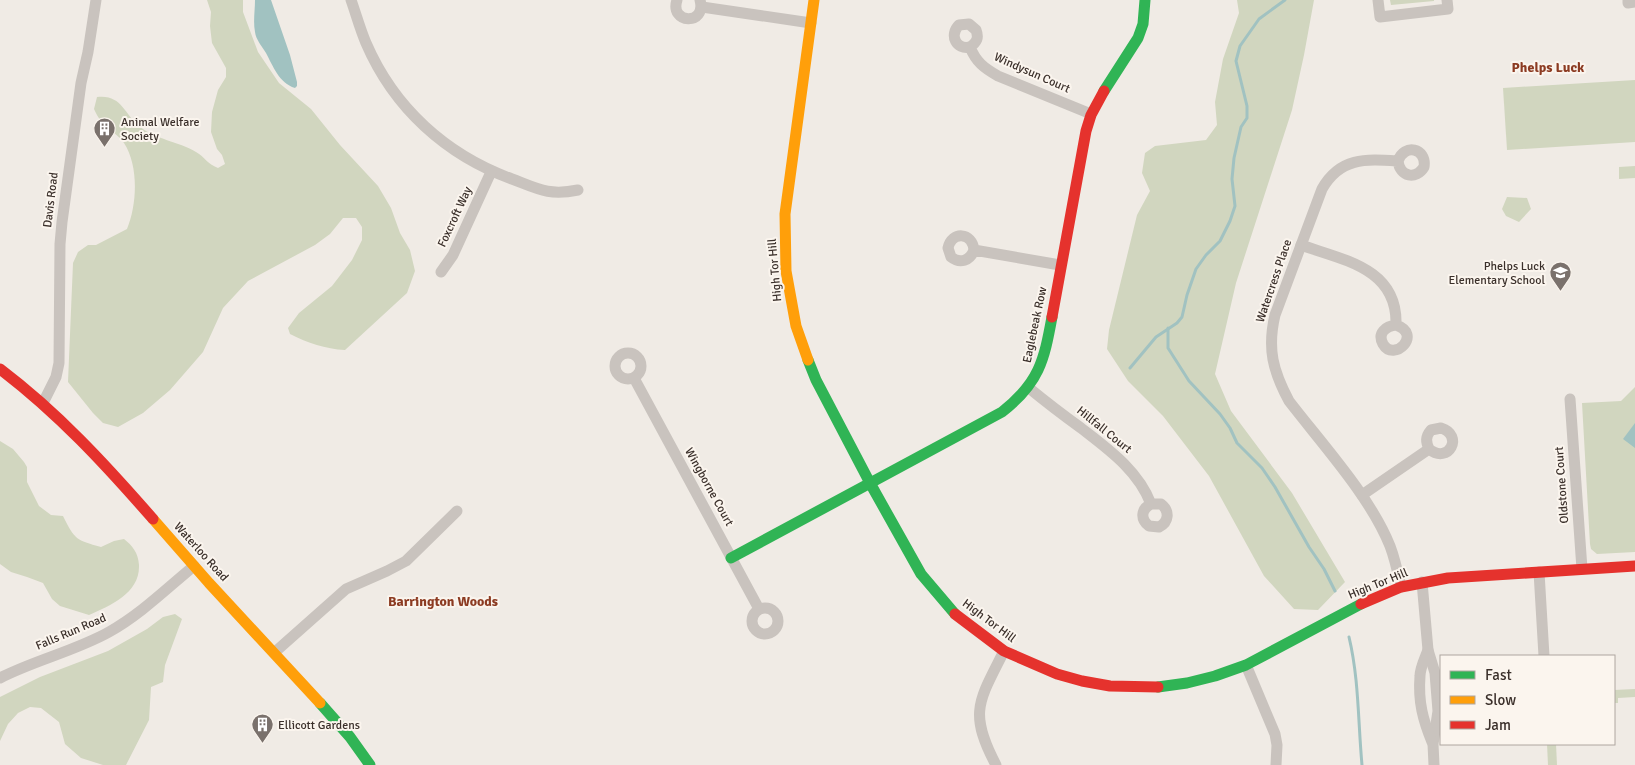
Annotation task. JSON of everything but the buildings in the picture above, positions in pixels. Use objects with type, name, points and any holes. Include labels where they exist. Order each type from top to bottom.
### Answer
[{"type":"street","name":"Davis Road","points":[[43,403],[56,377],[59,363],[60,244],[62,222],[81,84],[96,0]]},
{"type":"street","points":[[351,0],[366,42],[387,82],[418,122],[438,140],[491,172],[544,191],[565,193],[578,190]]},
{"type":"street","points":[[677,0],[676,9],[683,18],[694,18],[700,12],[701,3],[811,23]]},
{"type":"street","name":"High Tor Hill","points":[[814,0],[785,214],[786,270],[796,326],[816,380],[870,483],[921,574],[955,614],[1004,651],[1057,674],[1082,681],[1132,687],[1158,687],[1187,683],[1246,665],[1353,608],[1401,587],[1422,582],[1478,575],[1635,566]]},
{"type":"street","name":"Eaglebeak Row","points":[[731,558],[1002,412],[1029,388],[1038,374],[1043,361],[1081,153],[1091,114],[1139,36],[1144,17],[1145,0]]},
{"type":"street","points":[[1378,0],[1380,17],[1448,9],[1447,0]]},
{"type":"street","points":[[1628,0],[1628,3],[1635,2]]},
{"type":"street","name":"Windysun Court","points":[[970,47],[979,64],[998,76],[1091,114]]},
{"type":"street","name":"Watercress Place","points":[[1398,161],[1363,160],[1343,166],[1328,179],[1322,189],[1275,315],[1271,333],[1274,367],[1289,401],[1362,494],[1389,544],[1401,587]]},
{"type":"street","name":"Foxcroft Way","points":[[441,272],[453,255],[491,172]]},
{"type":"street","points":[[1301,245],[1363,268],[1382,281],[1393,301],[1396,311],[1396,325]]},
{"type":"street","points":[[974,250],[1060,265]]},
{"type":"street","name":"Waterloo Road","points":[[0,369],[43,403],[117,478],[194,566],[339,725],[370,765]]},
{"type":"street","name":"Wingborne Court","points":[[634,378],[759,609]]},
{"type":"street","name":"Hillfall Court","points":[[1029,388],[1120,460],[1140,482],[1151,504]]},
{"type":"street","name":"Oldstone Court","points":[[1570,398],[1582,569]]},
{"type":"street","points":[[1362,494],[1429,449]]},
{"type":"street","points":[[274,652],[346,588],[406,561],[457,512]]},
{"type":"street","name":"Falls Run Road","points":[[0,678],[27,665],[108,633],[148,607],[194,566]]},
{"type":"street","points":[[1539,572],[1544,655]]},
{"type":"street","points":[[1422,582],[1428,650],[1435,673],[1438,711],[1432,744]]},
{"type":"street","points":[[1428,650],[1420,675],[1420,700],[1421,714],[1432,744],[1434,765]]},
{"type":"street","points":[[996,765],[982,736],[979,725],[979,713],[984,692],[1004,651]]},
{"type":"street","points":[[1246,665],[1275,734],[1277,745],[1276,765]]},
{"type":"green space","points":[[207,0],[243,0],[243,12],[258,52],[279,83],[311,109],[340,145],[378,186],[391,208],[400,233],[410,250],[415,271],[407,293],[345,350],[317,345],[290,334],[288,328],[299,313],[332,286],[352,260],[362,240],[362,227],[356,218],[343,218],[330,234],[315,245],[248,281],[223,308],[203,352],[170,390],[143,413],[118,427],[103,423],[68,382],[73,263],[78,252],[88,245],[96,245],[127,229],[133,209],[135,186],[129,152],[119,137],[97,116],[94,109],[97,97],[112,98],[146,131],[189,148],[211,165],[218,168],[225,164],[211,132],[212,112],[218,90],[226,77],[226,68],[212,43],[211,12]]},
{"type":"green space","points":[[1237,0],[1314,0],[1292,110],[1236,283],[1215,374],[1231,411],[1292,493],[1345,582],[1318,610],[1294,609],[1264,576],[1209,476],[1163,416],[1128,381],[1107,349],[1109,330],[1137,215],[1150,191],[1142,173],[1145,153],[1155,146],[1206,140],[1217,125],[1215,102],[1223,59],[1239,13]]},
{"type":"green space","points":[[1390,0],[1434,0],[1434,1],[1391,5]]},
{"type":"green space","points":[[1635,80],[1635,142],[1507,150],[1503,88]]},
{"type":"green space","points":[[1635,166],[1635,178],[1619,179],[1619,167]]},
{"type":"green space","points":[[1507,197],[1527,198],[1531,209],[1519,222],[1506,216],[1502,209]]},
{"type":"green space","points":[[1635,387],[1635,552],[1597,554],[1591,549],[1590,544],[1582,403],[1621,401]]},
{"type":"green space","points":[[0,441],[13,449],[27,467],[27,482],[39,506],[51,515],[63,516],[70,530],[77,538],[86,543],[101,547],[124,539],[132,547],[136,553],[139,565],[138,575],[135,583],[123,597],[89,615],[60,606],[52,599],[43,583],[11,572],[0,564]]},
{"type":"green space","points":[[175,614],[182,619],[165,665],[163,682],[151,687],[149,720],[126,765],[103,765],[81,758],[65,744],[59,722],[41,708],[30,707],[18,713],[8,724],[0,741],[0,697],[40,677],[108,651],[147,629],[163,617]]},
{"type":"green space","points":[[1635,689],[1635,697],[1618,698],[1618,703],[1615,703],[1615,690]]},
{"type":"green space","points":[[1547,745],[1556,745],[1557,765],[1548,765]]},
{"type":"water","points":[[255,0],[271,0],[290,55],[297,82],[295,88],[289,86],[281,78],[257,38],[254,24]]},
{"type":"water","points":[[1635,423],[1635,448],[1623,439]]},
{"type":"waterway","points":[[1130,368],[1156,337],[1177,323],[1182,317],[1196,269],[1206,255],[1220,241],[1230,221],[1235,206],[1232,179],[1234,158],[1241,127],[1247,118],[1247,106],[1236,61],[1240,46],[1259,19],[1285,0]]},
{"type":"waterway","points":[[1168,328],[1168,348],[1189,381],[1220,414],[1230,428],[1237,443],[1262,468],[1324,569],[1335,591]]},
{"type":"waterway","points":[[1349,637],[1356,685],[1362,765]]},
{"type":"traffic: fast","points":[[1104,91],[1138,38],[1143,24],[1145,0]]},
{"type":"traffic: fast","points":[[731,558],[1002,412],[1024,391],[1038,370],[1046,346],[1052,317]]},
{"type":"traffic: fast","points":[[808,360],[816,380],[870,483],[921,574],[955,614]]},
{"type":"traffic: fast","points":[[1158,687],[1187,683],[1246,665],[1361,604]]},
{"type":"traffic: fast","points":[[320,703],[350,737],[370,765]]},
{"type":"traffic: slow","points":[[808,360],[796,326],[786,271],[785,214],[814,0]]},
{"type":"traffic: slow","points":[[153,519],[209,583],[320,703]]},
{"type":"traffic: jam","points":[[1052,317],[1086,131],[1091,115],[1104,91]]},
{"type":"traffic: jam","points":[[0,369],[61,421],[153,519]]},
{"type":"traffic: jam","points":[[1361,604],[1401,587],[1448,578],[1635,566]]},
{"type":"traffic: jam","points":[[955,614],[1004,651],[1057,674],[1110,686],[1158,687]]},
{"type":"place","name":"Animal Welfare Society","points":[[105,148]]},
{"type":"place","name":"Phelps Luck Elementary School","points":[[1561,292]]},
{"type":"place","name":"Ellicott Gardens","points":[[262,744]]},
{"type":"district","name":"Phelps Luck","points":[[1548,67]]},
{"type":"district","name":"Barrington Woods","points":[[443,601]]}]
